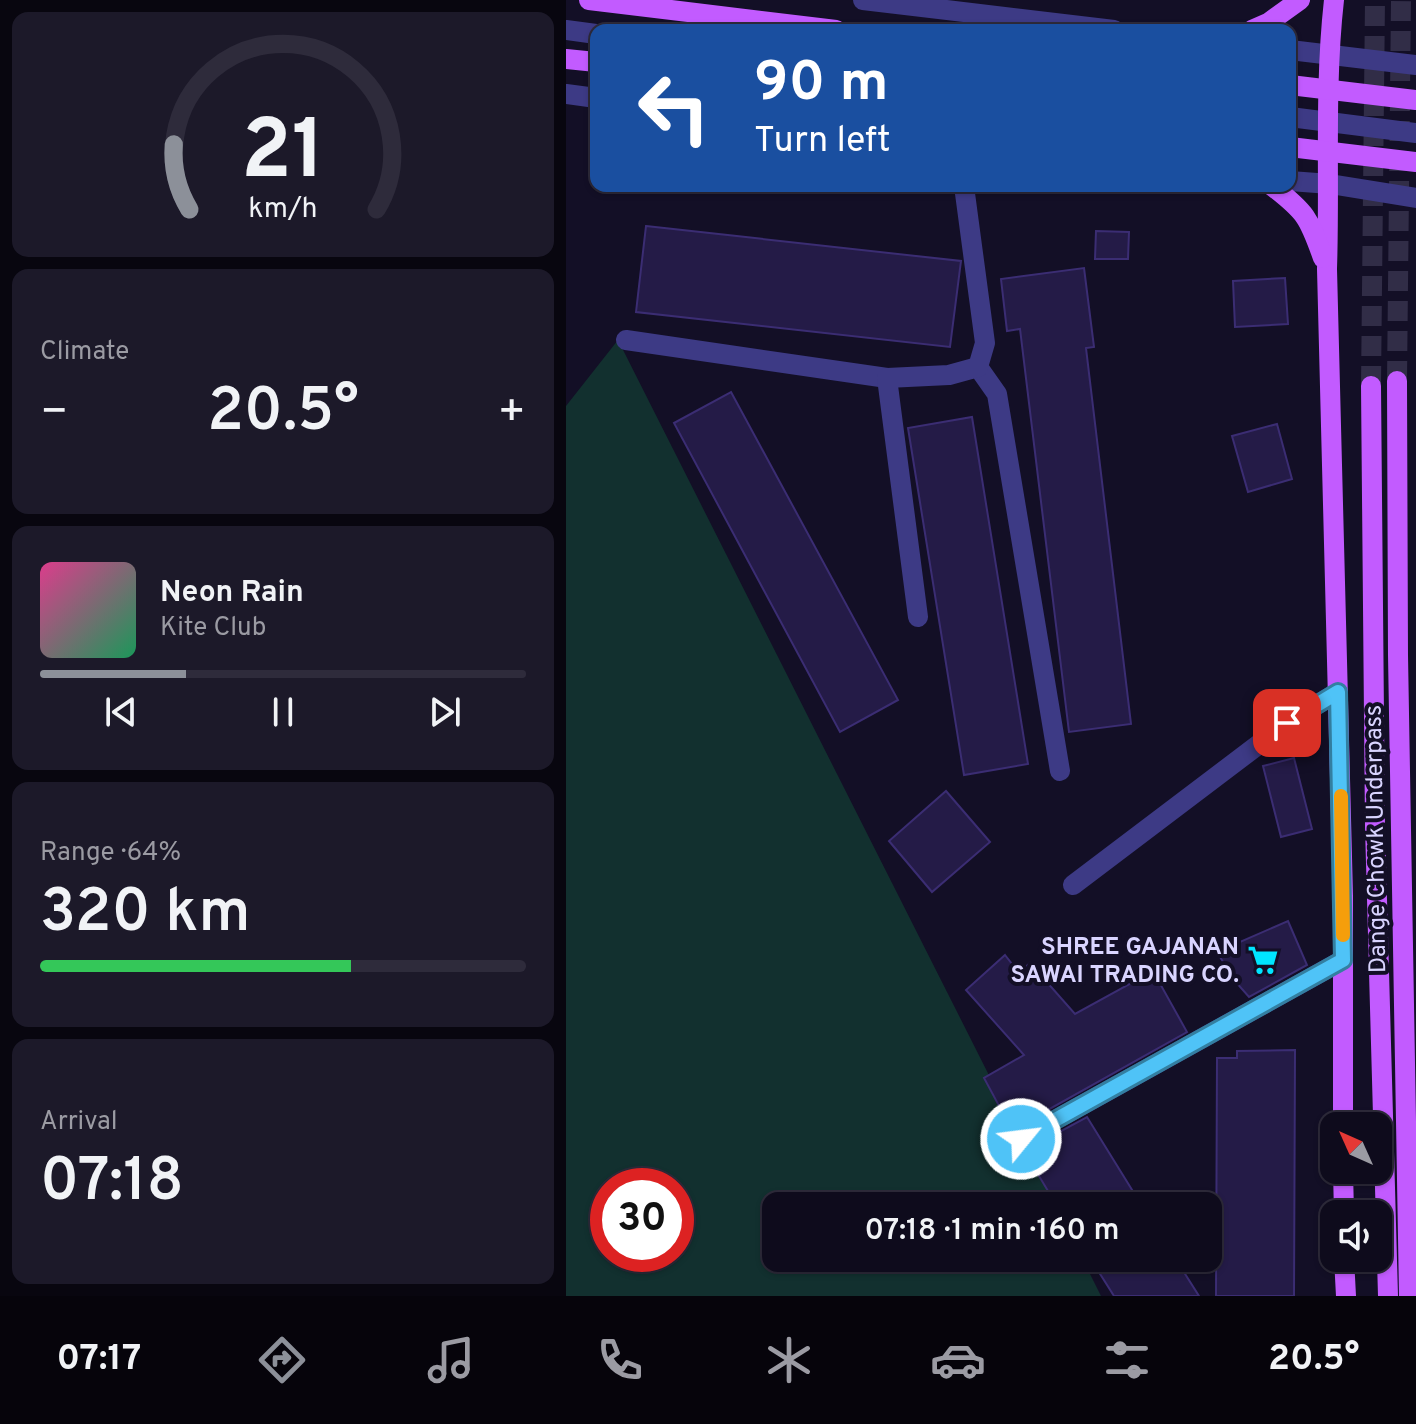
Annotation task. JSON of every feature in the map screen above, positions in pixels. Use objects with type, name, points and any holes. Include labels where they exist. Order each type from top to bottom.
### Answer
[{"type":"main road","points":[[589,0],[787,24]]},
{"type":"main road","points":[[1266,24],[1300,0]]},
{"type":"main road","points":[[1334,0],[1328,55],[1330,184],[1327,269],[1338,692],[1343,1112]]},
{"type":"main road","points":[[566,59],[590,61]]},
{"type":"main road","points":[[1296,86],[1416,100]]},
{"type":"main road","points":[[1296,148],[1416,162]]},
{"type":"main road","points":[[1280,192],[1301,208],[1313,228],[1327,269]]},
{"type":"main road","name":"Dange Chowk Underpass","points":[[1397,381],[1398,671],[1409,1296]]},
{"type":"main road","name":"Dange Chowk Underpass","points":[[1371,386],[1375,827],[1388,1296]]},
{"type":"main road","points":[[1345,1272],[1346,1296]]},
{"type":"street","points":[[863,0],[1064,24]]},
{"type":"street","points":[[566,30],[590,33]]},
{"type":"street","points":[[1296,51],[1416,65]]},
{"type":"street","points":[[566,94],[590,97]]},
{"type":"street","points":[[1296,118],[1416,133]]},
{"type":"street","points":[[1296,181],[1416,198]]},
{"type":"street","points":[[965,192],[985,343],[978,367]]},
{"type":"street","points":[[626,340],[887,378],[949,375],[978,367]]},
{"type":"street","points":[[978,367],[997,394],[1060,771]]},
{"type":"street","points":[[887,378],[918,617]]},
{"type":"street","points":[[1073,885],[1287,723],[1338,692]]},
{"type":"street","points":[[1021,1139],[1343,960]]},
{"type":"green space","points":[[618,340],[1048,1192],[762,1192],[762,1272],[1089,1272],[1101,1296],[566,1296],[566,406]]},
{"type":"building","points":[[646,226],[961,261],[950,347],[636,312]]},
{"type":"building","points":[[1096,231],[1129,232],[1128,259],[1095,259]]},
{"type":"building","points":[[1084,268],[1094,347],[1086,348],[1131,724],[1069,732],[1020,329],[1007,331],[1001,279]]},
{"type":"building","points":[[1285,278],[1288,324],[1235,327],[1233,281]]},
{"type":"building","points":[[731,392],[898,700],[840,732],[674,423]]},
{"type":"building","points":[[972,417],[1028,764],[964,775],[908,428]]},
{"type":"building","points":[[1277,424],[1292,479],[1248,492],[1232,436]]},
{"type":"building","points":[[1294,758],[1312,829],[1281,837],[1263,766]]},
{"type":"building","points":[[946,791],[990,842],[932,892],[889,841]]},
{"type":"building","points":[[1288,921],[1307,965],[1249,997],[1217,952]]},
{"type":"building","points":[[1005,955],[1019,973],[1030,963],[1075,1014],[1153,971],[1187,1032],[1012,1130],[984,1078],[1024,1055],[966,990]]},
{"type":"building","points":[[1295,1050],[1294,1296],[1216,1296],[1216,1272],[1222,1272],[1222,1192],[1216,1192],[1217,1058],[1237,1058],[1237,1051]]},
{"type":"building","points":[[1087,1117],[1133,1192],[1049,1192],[1024,1151]]},
{"type":"building","points":[[1099,1272],[1184,1272],[1199,1296],[1114,1296]]},
{"type":"tunnel","points":[[1371,386],[1375,0]]},
{"type":"tunnel","points":[[1397,381],[1401,0]]},
{"type":"slow traffic","points":[[1341,796],[1343,935]]},
{"type":"place","name":"SHREE GAJANAN SAWAI TRADING CO.","points":[[1263,960]]},
{"type":"route","points":[[1021,1139],[1343,960],[1338,692],[1287,723]]}]
